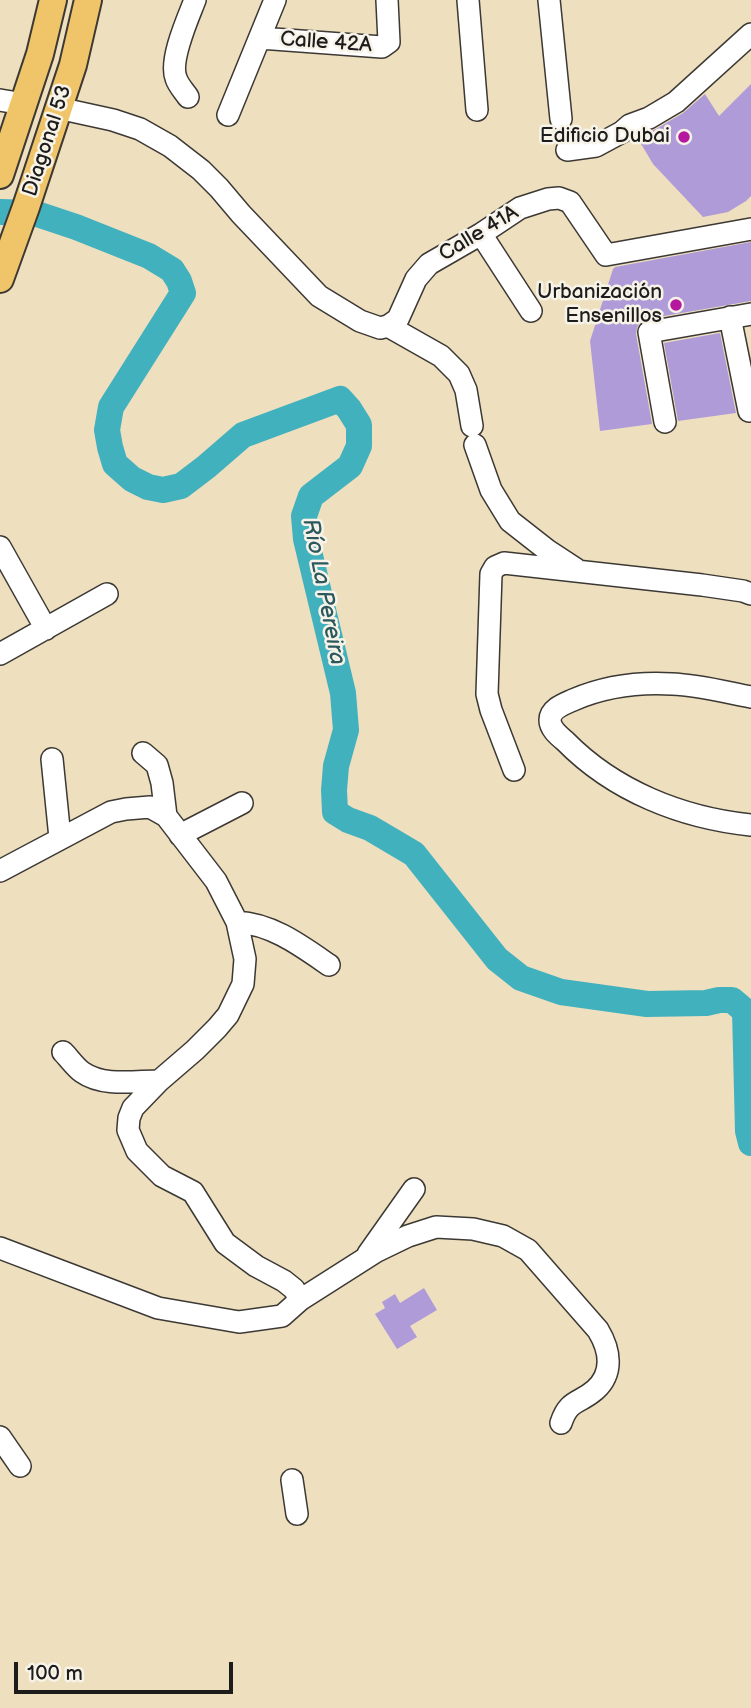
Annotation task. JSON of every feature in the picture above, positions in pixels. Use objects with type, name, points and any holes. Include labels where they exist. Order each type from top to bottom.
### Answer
[{"type":"main road","name":"Diagonal 53","points":[[0,176],[12,102],[40,54],[53,0]]},
{"type":"main road","name":"Diagonal 53","points":[[1,276],[73,65],[88,0]]},
{"type":"street","points":[[188,97],[176,80],[173,68],[195,0]]},
{"type":"street","points":[[228,115],[275,0]]},
{"type":"street","name":"Calle 42A","points":[[260,38],[382,47],[389,42],[387,0]]},
{"type":"street","points":[[468,0],[477,110]]},
{"type":"street","points":[[550,0],[561,119]]},
{"type":"street","points":[[567,150],[596,146],[622,132],[629,125],[649,118],[676,102],[751,34]]},
{"type":"street","points":[[58,108],[140,129],[170,146],[201,170],[320,296],[360,321],[380,328],[388,326],[441,356],[458,374],[466,390],[473,435],[491,490],[510,521],[580,572]]},
{"type":"street","name":"Calle 41A","points":[[388,326],[398,319],[416,279],[429,264],[520,208],[548,199],[559,198],[570,202],[606,255],[751,229]]},
{"type":"street","points":[[481,234],[531,311]]},
{"type":"street","points":[[665,422],[649,332],[741,316],[750,411]]},
{"type":"street","points":[[0,547],[46,629]]},
{"type":"street","points":[[514,770],[487,694],[491,574],[495,567],[503,563],[747,593]]},
{"type":"street","points":[[0,654],[107,594]]},
{"type":"street","points":[[751,696],[673,684],[636,685],[592,692],[559,706],[552,713],[550,720],[552,729],[576,753],[619,784],[662,805],[724,822],[751,825]]},
{"type":"street","points":[[143,752],[157,765],[166,816]]},
{"type":"street","points":[[52,759],[61,838]]},
{"type":"street","points":[[180,835],[242,803]]},
{"type":"street","points":[[0,871],[111,812],[150,807],[166,816],[216,881],[237,922],[244,959],[243,984],[228,1015],[217,1028],[132,1108],[128,1130],[137,1151],[162,1176],[192,1192],[225,1242],[256,1266],[284,1281],[294,1289],[300,1300]]},
{"type":"street","points":[[237,922],[269,928],[298,943],[329,965]]},
{"type":"street","points":[[63,1052],[80,1071],[92,1078],[106,1081],[159,1081]]},
{"type":"street","points":[[365,1259],[414,1189]]},
{"type":"street","points":[[0,1248],[158,1308],[239,1322],[282,1316],[300,1300],[365,1259],[408,1236],[436,1227],[503,1236],[528,1250],[598,1330],[605,1342],[609,1357],[607,1375],[595,1390],[565,1410],[561,1423]]},
{"type":"street","points":[[0,1437],[20,1466]]},
{"type":"street","points":[[292,1480],[297,1514]]},
{"type":"building","name":"Edificio Dubai","points":[[751,84],[751,196],[728,212],[703,217],[653,164],[637,137],[683,113],[705,94],[719,116]]},
{"type":"building","points":[[751,242],[751,301],[640,322],[636,334],[652,424],[600,431],[590,341],[613,269]]},
{"type":"building","points":[[720,333],[736,413],[678,421],[664,343]]},
{"type":"building","points":[[424,1288],[437,1310],[410,1326],[417,1337],[397,1349],[375,1314],[385,1308],[382,1302],[395,1294],[400,1303]]},
{"type":"waterway","name":"Río La Pereira","points":[[0,212],[34,213],[76,227],[149,256],[172,270],[179,281],[183,293],[111,407],[107,430],[110,447],[115,464],[132,479],[148,487],[163,490],[181,486],[243,435],[340,399],[349,409],[359,425],[359,446],[350,466],[311,496],[304,516],[306,539],[343,693],[346,730],[336,766],[335,812],[370,828],[414,854],[497,959],[521,978],[561,992],[647,1004],[732,1000],[745,1011],[748,1131],[751,1143]]},
{"type":"place","name":"Edificio Dubai","points":[[684,137]]},
{"type":"place","name":"Urbanización Ensenillos","points":[[676,305]]}]
